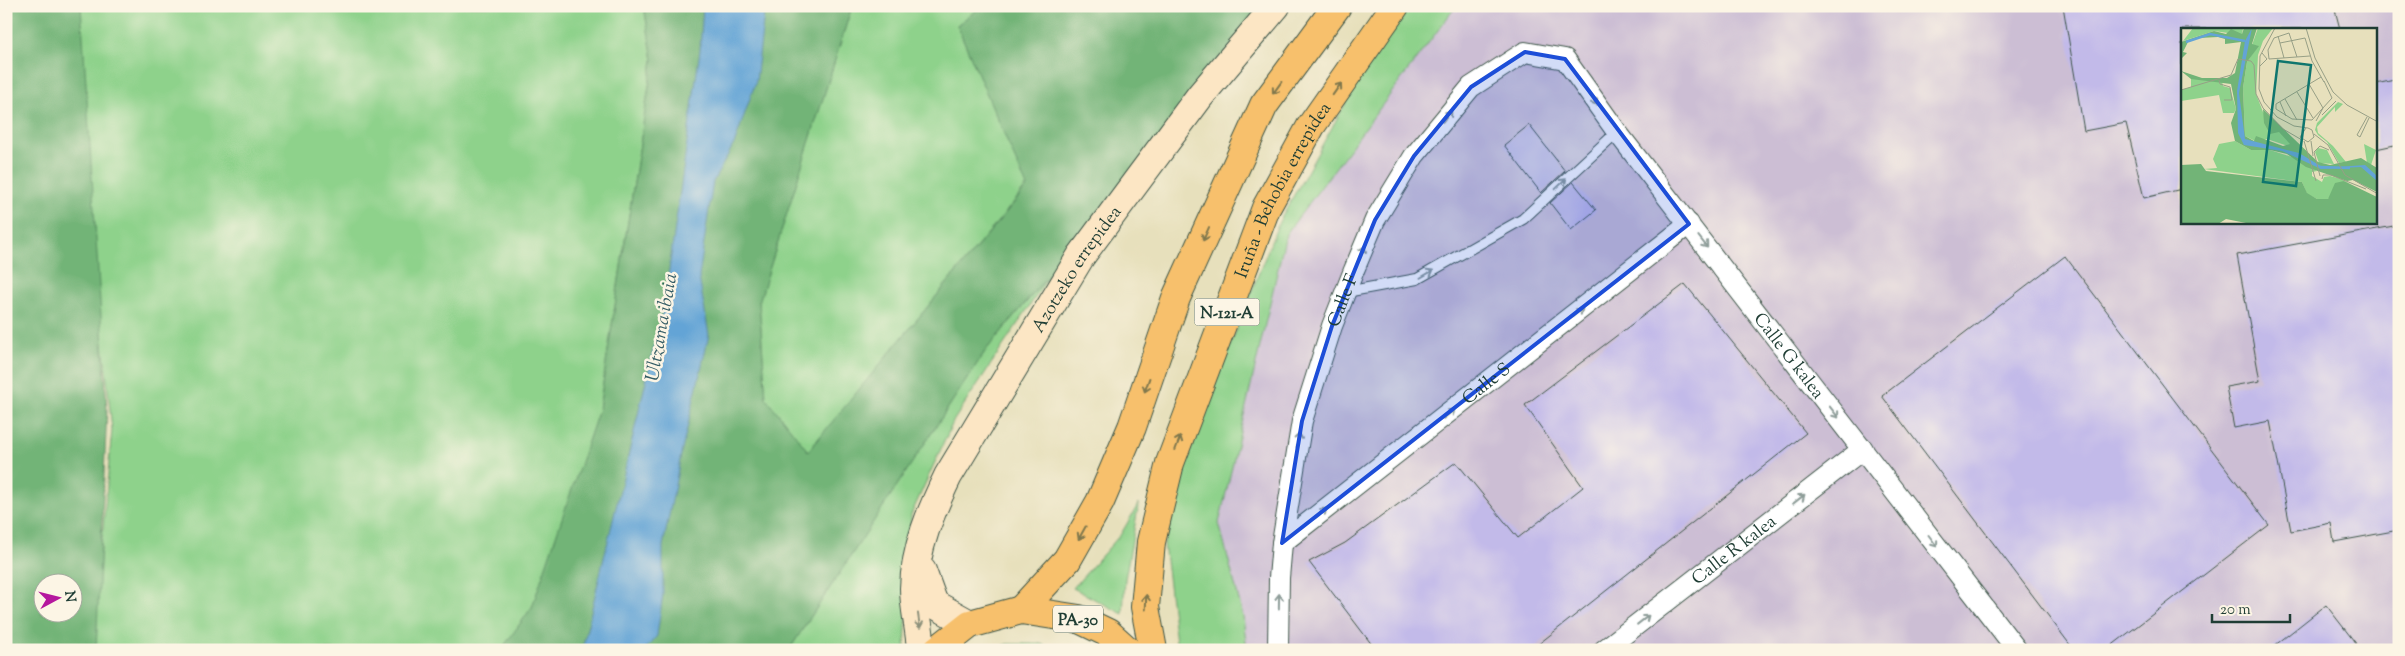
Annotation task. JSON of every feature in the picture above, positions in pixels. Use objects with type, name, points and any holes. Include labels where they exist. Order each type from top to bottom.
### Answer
[{"type":"highway","name":"N-121-A","points":[[1021,610],[1067,560],[1100,502],[1132,427],[1176,298],[1264,105],[1337,6]]},
{"type":"highway","name":"Iruña - Behobia errepidea","points":[[1153,650],[1145,607],[1150,552],[1170,463],[1266,208],[1311,126],[1395,6]]},
{"type":"highway","name":"PA-30","points":[[937,650],[970,624],[1021,610],[1079,619],[1108,633],[1127,650]]},
{"type":"street","name":"Azotzeko errepidea","points":[[921,650],[914,589],[918,558],[931,512],[948,476],[1082,256],[1200,96],[1276,6]]},
{"type":"street","name":"Calle F","points":[[1278,650],[1279,578],[1282,543],[1302,421],[1332,326],[1376,220],[1414,156],[1471,87],[1525,52],[1565,60]]},
{"type":"street","name":"Calle G kalea","points":[[1565,60],[1617,132],[2017,650]]},
{"type":"street","name":"Calle S","points":[[1282,543],[1689,224]]},
{"type":"street","name":"Calle R kalea","points":[[1604,650],[1863,449]]},
{"type":"street","points":[[918,558],[934,604],[970,624]]},
{"type":"lane","points":[[1346,292],[1417,279],[1523,219],[1617,132]]},
{"type":"highlighted area","points":[[1525,52],[1565,59],[1689,224],[1282,543],[1302,421],[1332,326],[1375,220],[1414,156],[1471,87]]},
{"type":"shaded area","points":[[1456,6],[2399,6],[2399,650],[1247,650],[1243,616],[1219,523],[1286,234]]},
{"type":"green space","points":[[6,6],[81,6],[107,410],[96,650],[6,650]]},
{"type":"green space","points":[[80,6],[644,6],[653,60],[599,409],[567,515],[532,607],[503,650],[96,650],[99,571],[112,430],[83,147]]},
{"type":"green space","points":[[644,6],[852,6],[759,302],[766,398],[808,451],[1027,187],[957,25],[982,6],[1273,6],[986,350],[789,650],[501,650],[532,607],[599,409],[653,60]]},
{"type":"green space","points":[[852,6],[982,6],[957,25],[1027,186],[808,452],[766,398],[759,302]]},
{"type":"green space","points":[[1409,6],[1456,6],[1286,234],[1219,523],[1243,616],[1247,650],[1177,650],[1164,544],[1196,432],[1279,222],[1390,24]]},
{"type":"green space","points":[[1052,272],[954,420],[911,515],[905,650],[789,650],[986,350]]},
{"type":"green space","points":[[1139,503],[1125,579],[1123,614],[1073,588],[1121,534]]},
{"type":"green space","points":[[1007,644],[1041,644],[1058,650],[990,650]]},
{"type":"water","name":"Ultzama ibaia","points":[[703,6],[765,6],[756,81],[735,142],[713,182],[699,277],[709,335],[682,450],[663,546],[663,594],[657,636],[645,650],[582,650],[664,305],[700,50]]},
{"type":"building","points":[[2063,6],[2334,6],[2340,28],[2181,28],[2181,189],[2144,198],[2126,123],[2084,131]]},
{"type":"building","points":[[2399,79],[2399,144],[2378,149],[2378,84]]},
{"type":"building","points":[[1529,125],[1565,171],[1541,193],[1504,145]]},
{"type":"building","points":[[1573,182],[1596,210],[1571,230],[1550,203]]},
{"type":"building","points":[[2399,225],[2399,530],[2334,542],[2331,523],[2291,531],[2270,421],[2234,428],[2226,387],[2260,381],[2237,255]]},
{"type":"building","points":[[2065,256],[2269,525],[2106,650],[2074,650],[1882,396]]},
{"type":"building","points":[[1685,284],[1806,433],[1531,650],[1376,650],[1309,562],[1345,543],[1456,462],[1518,538],[1583,487],[1525,405]]},
{"type":"building","points":[[2326,605],[2361,650],[2269,650]]}]
